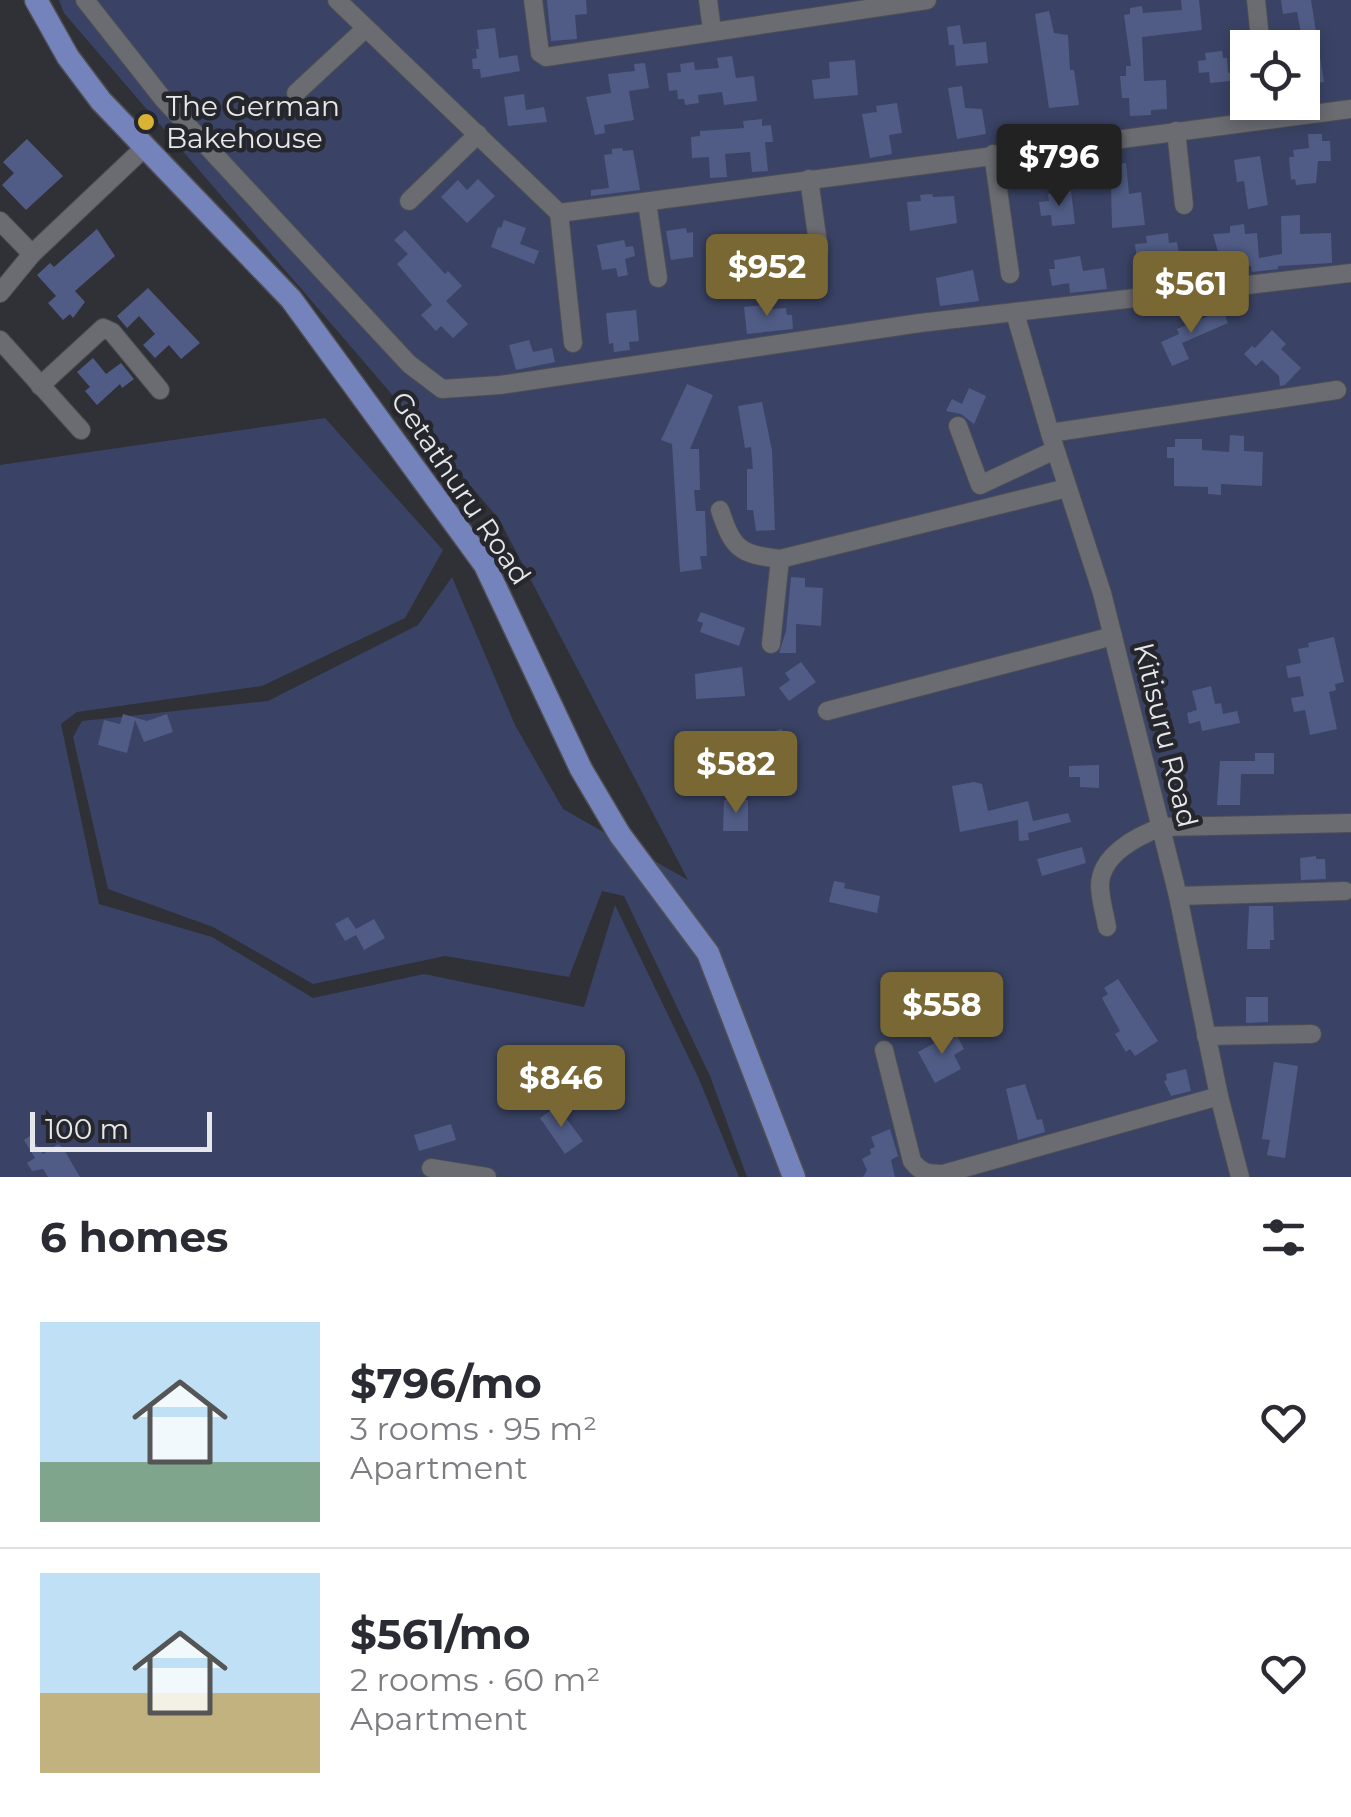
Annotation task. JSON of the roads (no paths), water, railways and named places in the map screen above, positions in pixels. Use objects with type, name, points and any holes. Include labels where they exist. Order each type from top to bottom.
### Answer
[{"type":"main road","name":"Getathuru Road","points":[[36,0],[68,57],[101,101],[291,300],[485,565],[581,769],[620,834],[708,953],[720,976],[794,1177]]},
{"type":"street","points":[[85,0],[164,100],[409,364],[442,389],[500,385],[867,330],[1351,272]]},
{"type":"street","points":[[337,0],[559,213],[573,343]]},
{"type":"street","points":[[532,0],[540,53],[546,57],[885,3],[927,0]]},
{"type":"street","points":[[708,0],[712,30]]},
{"type":"street","points":[[1256,0],[1259,30]]},
{"type":"street","points":[[296,93],[366,28]]},
{"type":"street","points":[[1320,110],[1350,109],[1351,131]]},
{"type":"street","points":[[559,213],[1176,131],[1230,119]]},
{"type":"street","points":[[1176,131],[1184,205]]},
{"type":"street","points":[[409,201],[478,134]]},
{"type":"street","points":[[0,293],[32,254],[144,148]]},
{"type":"street","points":[[993,154],[1010,274]]},
{"type":"street","points":[[809,179],[819,250]]},
{"type":"street","points":[[647,202],[658,278]]},
{"type":"street","points":[[0,221],[32,254]]},
{"type":"street","name":"Kitisuru Road","points":[[1015,313],[1113,636],[1162,827],[1240,1177]]},
{"type":"street","points":[[40,386],[103,328],[112,332],[160,390]]},
{"type":"street","points":[[0,340],[81,430]]},
{"type":"street","points":[[958,426],[980,485],[1052,441],[1337,390]]},
{"type":"street","points":[[720,510],[730,542],[750,556],[780,558],[1067,488]]},
{"type":"street","points":[[772,644],[780,558]]},
{"type":"street","points":[[827,711],[1113,636]]},
{"type":"street","points":[[1107,927],[1100,884],[1105,868],[1139,836],[1162,827],[1350,823]]},
{"type":"street","points":[[1178,896],[1345,891]]},
{"type":"street","points":[[1206,1036],[1312,1034]]},
{"type":"street","points":[[884,1050],[912,1161],[918,1170],[928,1174],[942,1174],[1219,1096]]},
{"type":"street","points":[[431,1168],[487,1177]]},
{"type":"place","name":"The German Bakehouse","points":[[146,122]]}]
